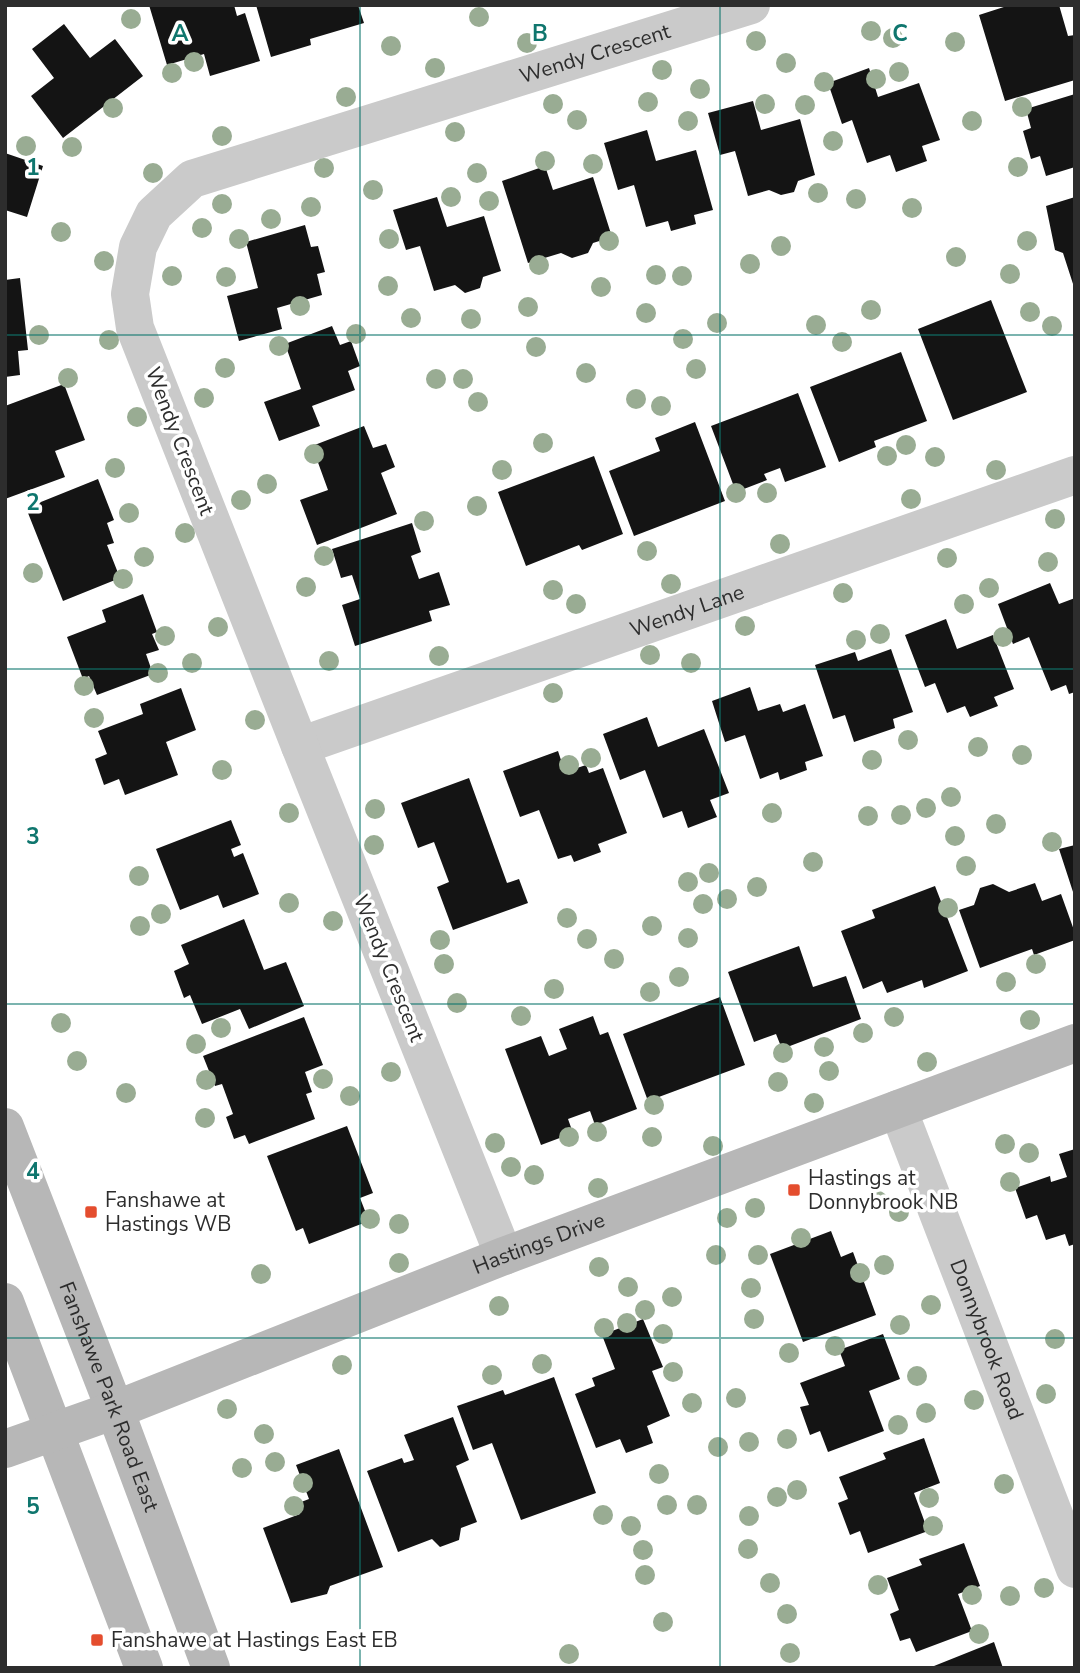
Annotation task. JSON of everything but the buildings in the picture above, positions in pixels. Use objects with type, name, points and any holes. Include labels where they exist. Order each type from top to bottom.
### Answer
[{"type":"street","name":"Wendy Crescent","points":[[504,1256],[135,328],[130,294],[138,247],[154,214],[192,179],[751,5]]},
{"type":"street","name":"Wendy Lane","points":[[300,746],[1075,475]]},
{"type":"street","name":"Hastings Drive","points":[[5,1449],[115,1410],[504,1256],[1075,1043]]},
{"type":"street","name":"Donnybrook Road","points":[[898,1109],[1075,1569]]},
{"type":"street","name":"Fanshawe Park Road East","points":[[5,1127],[212,1668]]},
{"type":"street","points":[[5,1302],[144,1668]]},
{"type":"place","name":"Hastings at Donnybrook NB","points":[[794,1190]]},
{"type":"place","name":"Fanshawe at Hastings WB","points":[[91,1212]]},
{"type":"place","name":"Fanshawe at Hastings East EB","points":[[97,1640]]}]
